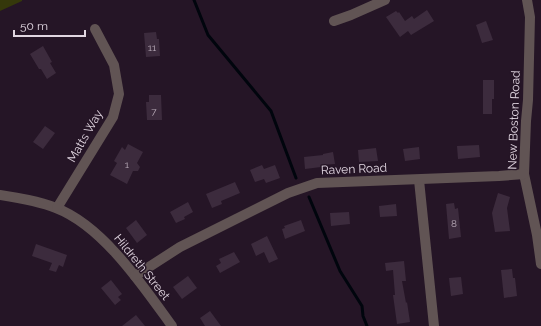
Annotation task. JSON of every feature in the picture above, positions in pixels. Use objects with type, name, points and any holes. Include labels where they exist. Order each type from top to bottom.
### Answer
[{"type":"street","points":[[334,21],[385,0]]},
{"type":"street","name":"New Boston Road","points":[[526,0],[530,17],[524,174],[537,235],[541,264]]},
{"type":"street","name":"Matts Way","points":[[57,208],[113,117],[119,94],[114,65],[96,29]]},
{"type":"street","name":"Raven Road","points":[[135,276],[180,247],[288,193],[317,183],[419,180],[524,174]]},
{"type":"street","points":[[419,180],[434,326]]},
{"type":"street","name":"Hildreth Street","points":[[0,195],[29,199],[57,208],[80,220],[107,243],[135,276],[172,326]]},
{"type":"green space","points":[[0,0],[22,0],[22,1],[0,11]]},
{"type":"building","points":[[427,10],[434,21],[411,35],[408,31],[400,37],[386,17],[396,11],[398,13],[399,12],[405,21],[412,16],[414,19]]},
{"type":"building","points":[[486,21],[493,40],[482,43],[476,25]]},
{"type":"building","points":[[156,32],[157,39],[159,39],[160,56],[146,57],[144,33]]},
{"type":"building","points":[[43,46],[56,73],[47,79],[30,54]]},
{"type":"building","points":[[483,80],[494,80],[492,114],[483,114]]},
{"type":"building","points":[[149,95],[161,95],[162,120],[147,120],[146,102],[149,102]]},
{"type":"building","points":[[45,126],[55,133],[43,149],[33,142]]},
{"type":"building","points":[[128,144],[143,152],[137,163],[140,167],[138,171],[133,171],[127,184],[110,175],[117,163],[114,161],[122,147],[125,150]]},
{"type":"building","points":[[479,145],[480,157],[458,159],[457,146]]},
{"type":"building","points":[[419,147],[420,159],[405,161],[403,149]]},
{"type":"building","points":[[376,148],[378,161],[359,162],[358,150]]},
{"type":"building","points":[[333,152],[335,164],[321,165],[321,167],[305,169],[304,157],[323,155]]},
{"type":"building","points":[[262,165],[264,169],[275,165],[280,178],[266,183],[264,179],[255,182],[250,170]]},
{"type":"building","points":[[235,182],[240,193],[221,201],[222,204],[212,208],[206,194]]},
{"type":"building","points":[[498,193],[510,197],[507,208],[510,231],[495,232],[492,213]]},
{"type":"building","points":[[188,202],[193,212],[184,217],[185,219],[176,223],[170,212]]},
{"type":"building","points":[[454,203],[455,209],[458,208],[461,237],[449,239],[446,204]]},
{"type":"building","points":[[396,204],[397,216],[380,217],[379,206]]},
{"type":"building","points":[[349,212],[350,224],[331,226],[330,213]]},
{"type":"building","points":[[136,220],[147,235],[137,243],[126,228]]},
{"type":"building","points":[[301,220],[305,231],[285,239],[282,229],[285,228],[284,226]]},
{"type":"building","points":[[267,236],[278,259],[269,263],[264,252],[256,256],[251,244]]},
{"type":"building","points":[[36,244],[67,255],[63,267],[59,265],[56,272],[49,270],[52,263],[32,256]]},
{"type":"building","points":[[234,252],[240,262],[220,273],[216,266],[221,263],[219,259]]},
{"type":"building","points":[[404,261],[406,281],[402,281],[410,322],[397,324],[393,295],[395,295],[393,270],[386,271],[385,263]]},
{"type":"building","points":[[512,269],[513,278],[515,278],[517,296],[504,298],[501,270]]},
{"type":"building","points":[[188,276],[197,288],[182,299],[173,287]]},
{"type":"building","points":[[461,277],[463,294],[451,296],[449,278]]},
{"type":"building","points":[[111,280],[122,294],[118,297],[121,300],[115,305],[101,288]]},
{"type":"building","points":[[210,311],[221,326],[205,326],[200,318]]},
{"type":"building","points":[[136,315],[145,326],[122,326]]},
{"type":"waterway","points":[[194,0],[208,35],[271,111],[296,178]]},
{"type":"waterway","points":[[309,197],[340,271],[362,306],[363,316],[367,326]]}]
